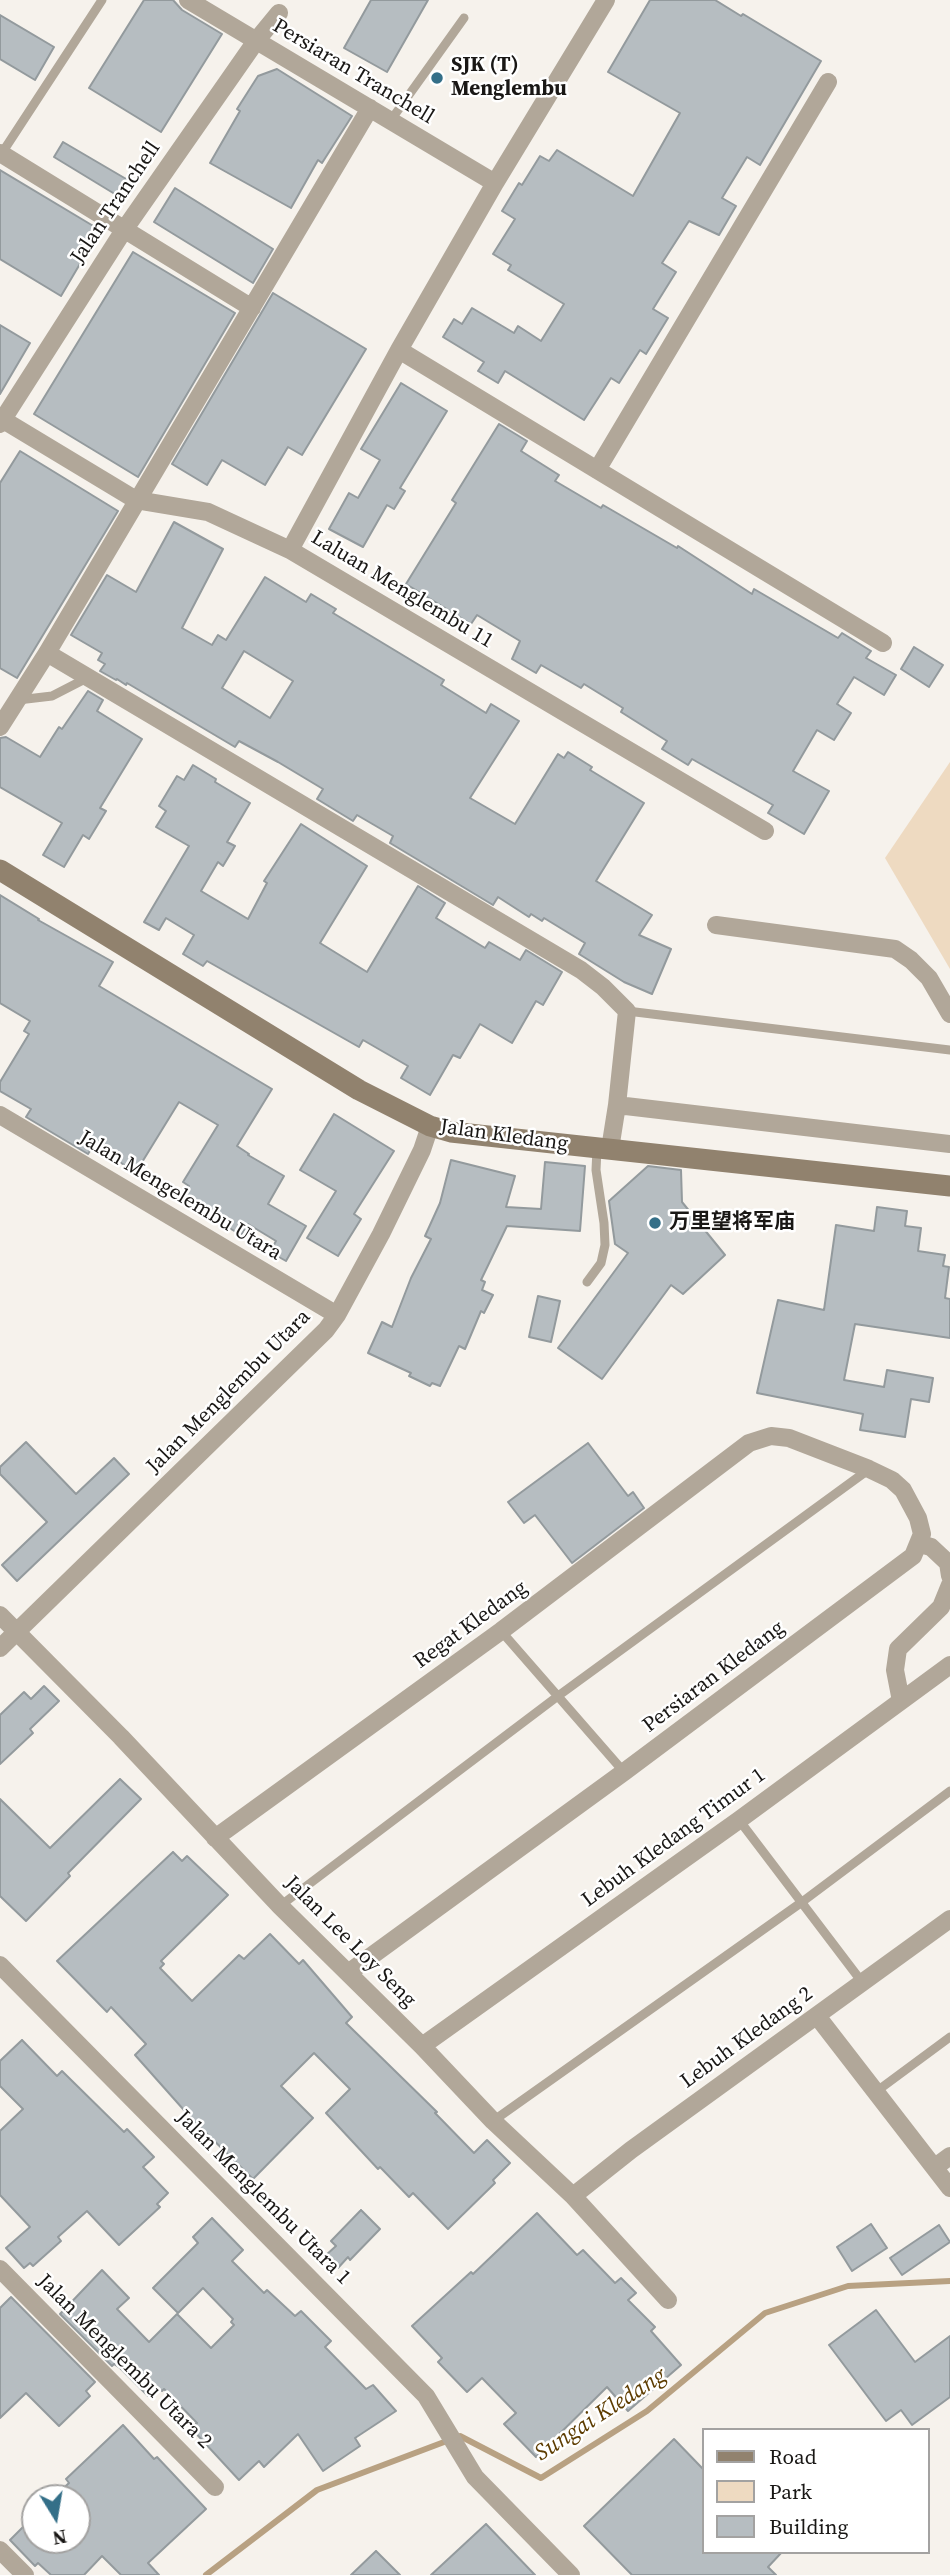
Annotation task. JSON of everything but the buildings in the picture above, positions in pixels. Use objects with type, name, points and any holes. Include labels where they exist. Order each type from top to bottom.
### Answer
[{"type":"main road","name":"Jalan Kledang","points":[[0,870],[359,1090],[430,1126],[452,1132],[950,1186]]},
{"type":"street","name":"Persiaran Tranchell","points":[[188,0],[495,183]]},
{"type":"street","points":[[290,550],[399,350],[495,183],[606,0]]},
{"type":"street","name":"Jalan Tranchell","points":[[1,421],[124,230],[256,41],[279,13]]},
{"type":"street","points":[[597,470],[828,82]]},
{"type":"street","points":[[0,727],[47,653],[370,107]]},
{"type":"street","points":[[0,154],[252,308]]},
{"type":"street","points":[[399,350],[883,643]]},
{"type":"street","name":"Laluan Menglembu 11","points":[[1,421],[136,500],[208,512],[290,550],[765,831]]},
{"type":"street","points":[[47,653],[581,970],[626,1011],[617,1105],[604,1148]]},
{"type":"street","points":[[0,690],[16,700]]},
{"type":"street","points":[[716,925],[895,949],[929,978],[950,1014]]},
{"type":"street","points":[[617,1105],[950,1144]]},
{"type":"street","name":"Jalan Mengelembu Utara","points":[[0,1115],[337,1315]]},
{"type":"street","name":"Jalan Menglembu Utara","points":[[0,1648],[326,1330],[337,1315],[422,1150],[430,1126]]},
{"type":"street","name":"Regat Kledang","points":[[215,1838],[501,1632],[749,1443],[771,1436],[789,1438],[869,1469]]},
{"type":"street","points":[[869,1469],[892,1480],[903,1490],[918,1518],[922,1534],[920,1544],[931,1547],[948,1563],[950,1576]]},
{"type":"street","name":"Persiaran Kledang","points":[[348,1973],[900,1567],[913,1556],[920,1544]]},
{"type":"street","points":[[901,1701],[895,1670],[898,1649],[942,1607],[950,1585]]},
{"type":"street","name":"Jalan Lee Loy Seng","points":[[0,1615],[121,1737],[280,1906],[422,2046],[493,2121],[573,2196],[668,2300]]},
{"type":"street","name":"Lebuh Kledang Timur 1","points":[[422,2046],[740,1820],[950,1665]]},
{"type":"street","name":"Lebuh Kledang 2","points":[[573,2196],[631,2150],[950,1919]]},
{"type":"street","name":"Jalan Menglembu Utara 1","points":[[0,1965],[426,2396],[475,2477],[571,2575]]},
{"type":"street","points":[[817,2016],[950,2188]]},
{"type":"street","points":[[935,2167],[950,2156]]},
{"type":"street","name":"Jalan Menglembu Utara 2","points":[[0,2269],[215,2487]]},
{"type":"street","points":[[0,2550],[25,2575]]},
{"type":"lane","points":[[0,154],[102,0]]},
{"type":"lane","points":[[391,120],[464,18]]},
{"type":"lane","points":[[16,700],[52,696],[89,677]]},
{"type":"lane","points":[[626,1011],[950,1050]]},
{"type":"lane","points":[[587,1282],[601,1263],[605,1245],[596,1170],[604,1148]]},
{"type":"lane","points":[[280,1906],[558,1696],[869,1469]]},
{"type":"lane","points":[[501,1632],[624,1772]]},
{"type":"lane","points":[[493,2121],[802,1902],[950,1791]]},
{"type":"lane","points":[[740,1820],[862,1982]]},
{"type":"lane","points":[[877,2091],[950,2037]]},
{"type":"green space","points":[[950,762],[950,969],[885,858]]},
{"type":"waterway","name":"Sungai Kledang","points":[[206,2575],[317,2490],[460,2436],[541,2478],[647,2411],[765,2313],[848,2286],[950,2281]]},
{"type":"place","name":"SJK (T) Menglembu","points":[[437,78]]},
{"type":"place","name":"万里望将军庙","points":[[655,1223]]}]
